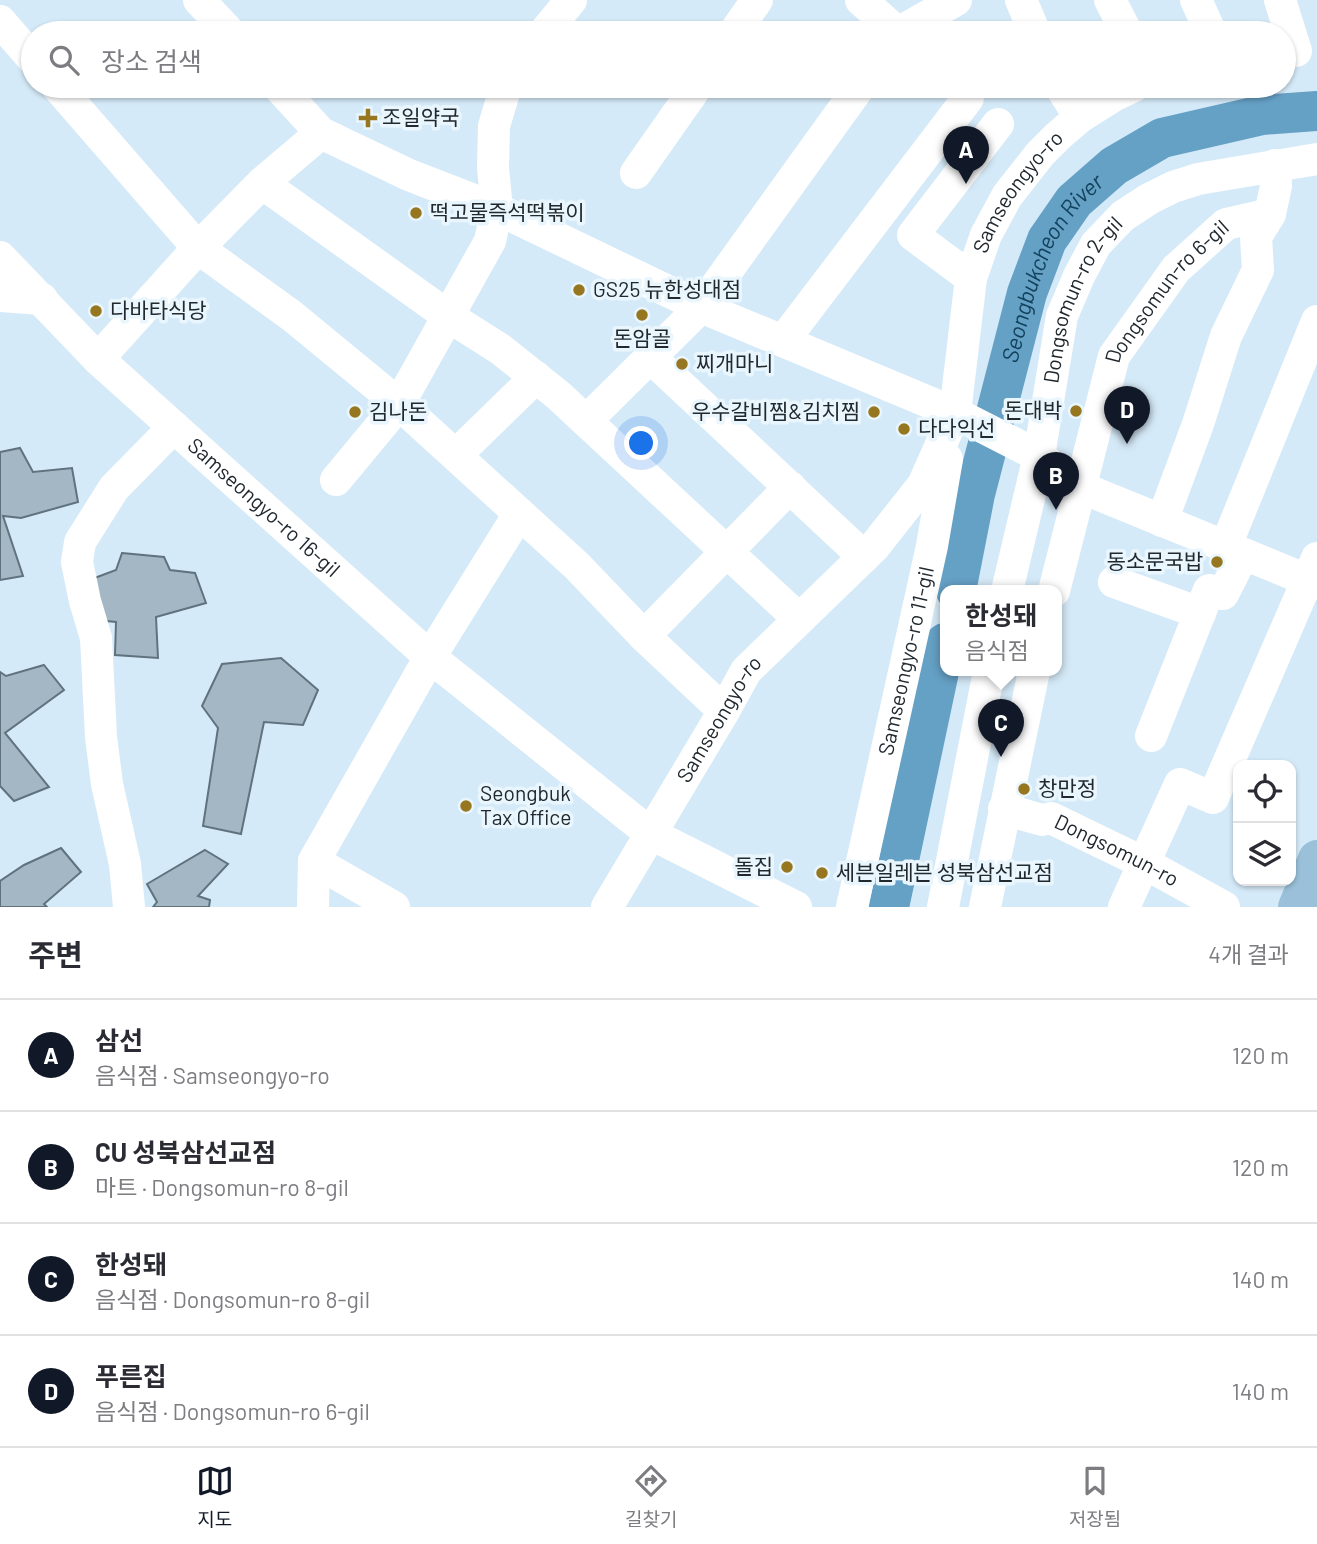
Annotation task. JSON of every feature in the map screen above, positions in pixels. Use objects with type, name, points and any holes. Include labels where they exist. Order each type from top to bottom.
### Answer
[{"type":"main road","points":[[1297,907],[1317,859]]},
{"type":"street","points":[[199,0],[219,21]]},
{"type":"street","points":[[553,21],[570,0]]},
{"type":"street","points":[[742,21],[757,0]]},
{"type":"street","points":[[861,0],[885,21]]},
{"type":"street","points":[[919,21],[956,0]]},
{"type":"street","points":[[1021,0],[1030,21]]},
{"type":"street","points":[[1110,0],[1120,21]]},
{"type":"street","points":[[1196,0],[1206,21]]},
{"type":"street","points":[[1280,0],[1288,21]]},
{"type":"street","points":[[0,21],[21,45]]},
{"type":"street","points":[[67,98],[198,248],[292,316],[399,404],[577,566],[644,636],[724,711]]},
{"type":"street","points":[[289,98],[321,133],[409,175],[497,209],[701,307],[962,417],[1032,453],[1080,487],[1234,552],[1314,574],[1213,798],[1180,783],[1125,907]]},
{"type":"street","points":[[336,480],[399,404],[490,241],[497,209],[494,126],[502,98]]},
{"type":"street","points":[[636,173],[689,98]]},
{"type":"street","points":[[586,421],[701,307],[851,98]]},
{"type":"street","points":[[783,341],[957,98]]},
{"type":"street","points":[[968,98],[1040,155]]},
{"type":"street","name":"Samseongyo-ro","points":[[1068,98],[1080,117]]},
{"type":"street","name":"Samseongyo-ro","points":[[607,907],[746,671],[864,557],[923,485],[962,417],[971,278],[986,234],[1002,205],[1040,155],[1080,117],[1110,98]]},
{"type":"street","name":"Samseongyo-ro","points":[[971,278],[913,235],[998,124]]},
{"type":"street","points":[[98,359],[198,248],[262,184],[321,133]]},
{"type":"street","name":"Dongsomun-ro 2-gil","points":[[1008,585],[1032,453],[1062,316],[1096,244],[1123,216],[1173,187],[1198,179],[1317,159]]},
{"type":"street","name":"Dongsomun-ro 6-gil","points":[[1162,521],[1198,424],[1226,336],[1258,270],[1256,237],[1270,214],[1276,186],[1275,165]]},
{"type":"street","points":[[262,184],[448,316],[500,349],[536,377],[799,619]]},
{"type":"street","name":"Dongsomun-ro 6-gil","points":[[1056,585],[1114,356],[1176,269],[1226,224],[1270,214]]},
{"type":"street","name":"Samseongyo-ro 16-gil","points":[[0,257],[98,359],[430,657],[651,834],[792,906]]},
{"type":"street","points":[[0,296],[42,299]]},
{"type":"street","points":[[1151,736],[1209,590],[1223,594],[1234,552],[1317,321]]},
{"type":"street","points":[[649,356],[864,557]]},
{"type":"street","points":[[456,455],[536,377]]},
{"type":"street","name":"Samseongyo-ro 11-gil","points":[[852,907],[962,417]]},
{"type":"street","points":[[129,907],[125,864],[107,784],[101,737],[96,638],[77,562],[80,542],[114,488],[174,427]]},
{"type":"street","points":[[644,636],[790,488]]},
{"type":"street","points":[[313,907],[314,861],[430,657],[519,514]]},
{"type":"street","points":[[1114,582],[1200,613]]},
{"type":"street","points":[[943,907],[988,676]]},
{"type":"street","points":[[985,907],[1033,676]]},
{"type":"street","name":"Dongsomun-ro","points":[[1004,809],[1042,820],[1051,818],[1144,863],[1224,907]]},
{"type":"street","points":[[314,861],[394,907]]},
{"type":"building","points":[[20,448],[33,472],[72,468],[78,502],[21,518],[3,516],[23,576],[0,580],[0,452]]},
{"type":"building","points":[[122,553],[164,557],[170,570],[195,573],[206,603],[156,617],[158,658],[115,655],[116,622],[96,620],[92,579],[116,570]]},
{"type":"building","points":[[281,658],[318,690],[303,725],[264,722],[241,834],[203,826],[218,728],[202,706],[222,664]]},
{"type":"building","points":[[44,665],[64,690],[5,733],[49,787],[14,801],[0,786],[0,672],[6,676]]},
{"type":"building","points":[[61,848],[81,872],[44,904],[47,907],[0,907],[0,881],[24,865]]},
{"type":"building","points":[[205,850],[228,864],[198,896],[210,900],[209,907],[153,907],[157,902],[147,884]]},
{"type":"waterway","name":"Seongbukcheon River","points":[[957,585],[975,494],[1027,293],[1047,240],[1074,201],[1114,166],[1162,138],[1262,115],[1317,111]]},
{"type":"waterway","name":"Seongbukcheon River","points":[[889,907],[940,667]]},
{"type":"place","name":"조일약국","points":[[368,118]]},
{"type":"place","name":"삼선","points":[[966,184]]},
{"type":"place","name":"떡고물즉석떡볶이","points":[[416,213]]},
{"type":"place","name":"GS25 뉴한성대점","points":[[579,290]]},
{"type":"place","name":"다바타식당","points":[[96,311]]},
{"type":"place","name":"돈암골","points":[[642,315]]},
{"type":"place","name":"찌개마니","points":[[682,364]]},
{"type":"place","name":"돈대박","points":[[1076,411]]},
{"type":"place","name":"김나돈","points":[[355,412]]},
{"type":"place","name":"우수갈비찜&김치찜","points":[[874,412]]},
{"type":"place","name":"다다익선","points":[[904,429]]},
{"type":"place","name":"푸른집","points":[[1127,444]]},
{"type":"place","name":"CU 성북삼선교점","points":[[1056,510]]},
{"type":"place","name":"동소문국밥","points":[[1217,562]]},
{"type":"place","name":"한성돼","points":[[1001,757]]},
{"type":"place","name":"창만정","points":[[1024,789]]},
{"type":"place","name":"Seongbuk Tax Office","points":[[466,806]]},
{"type":"place","name":"돌집","points":[[787,867]]},
{"type":"place","name":"세븐일레븐 성북삼선교점","points":[[822,873]]}]
